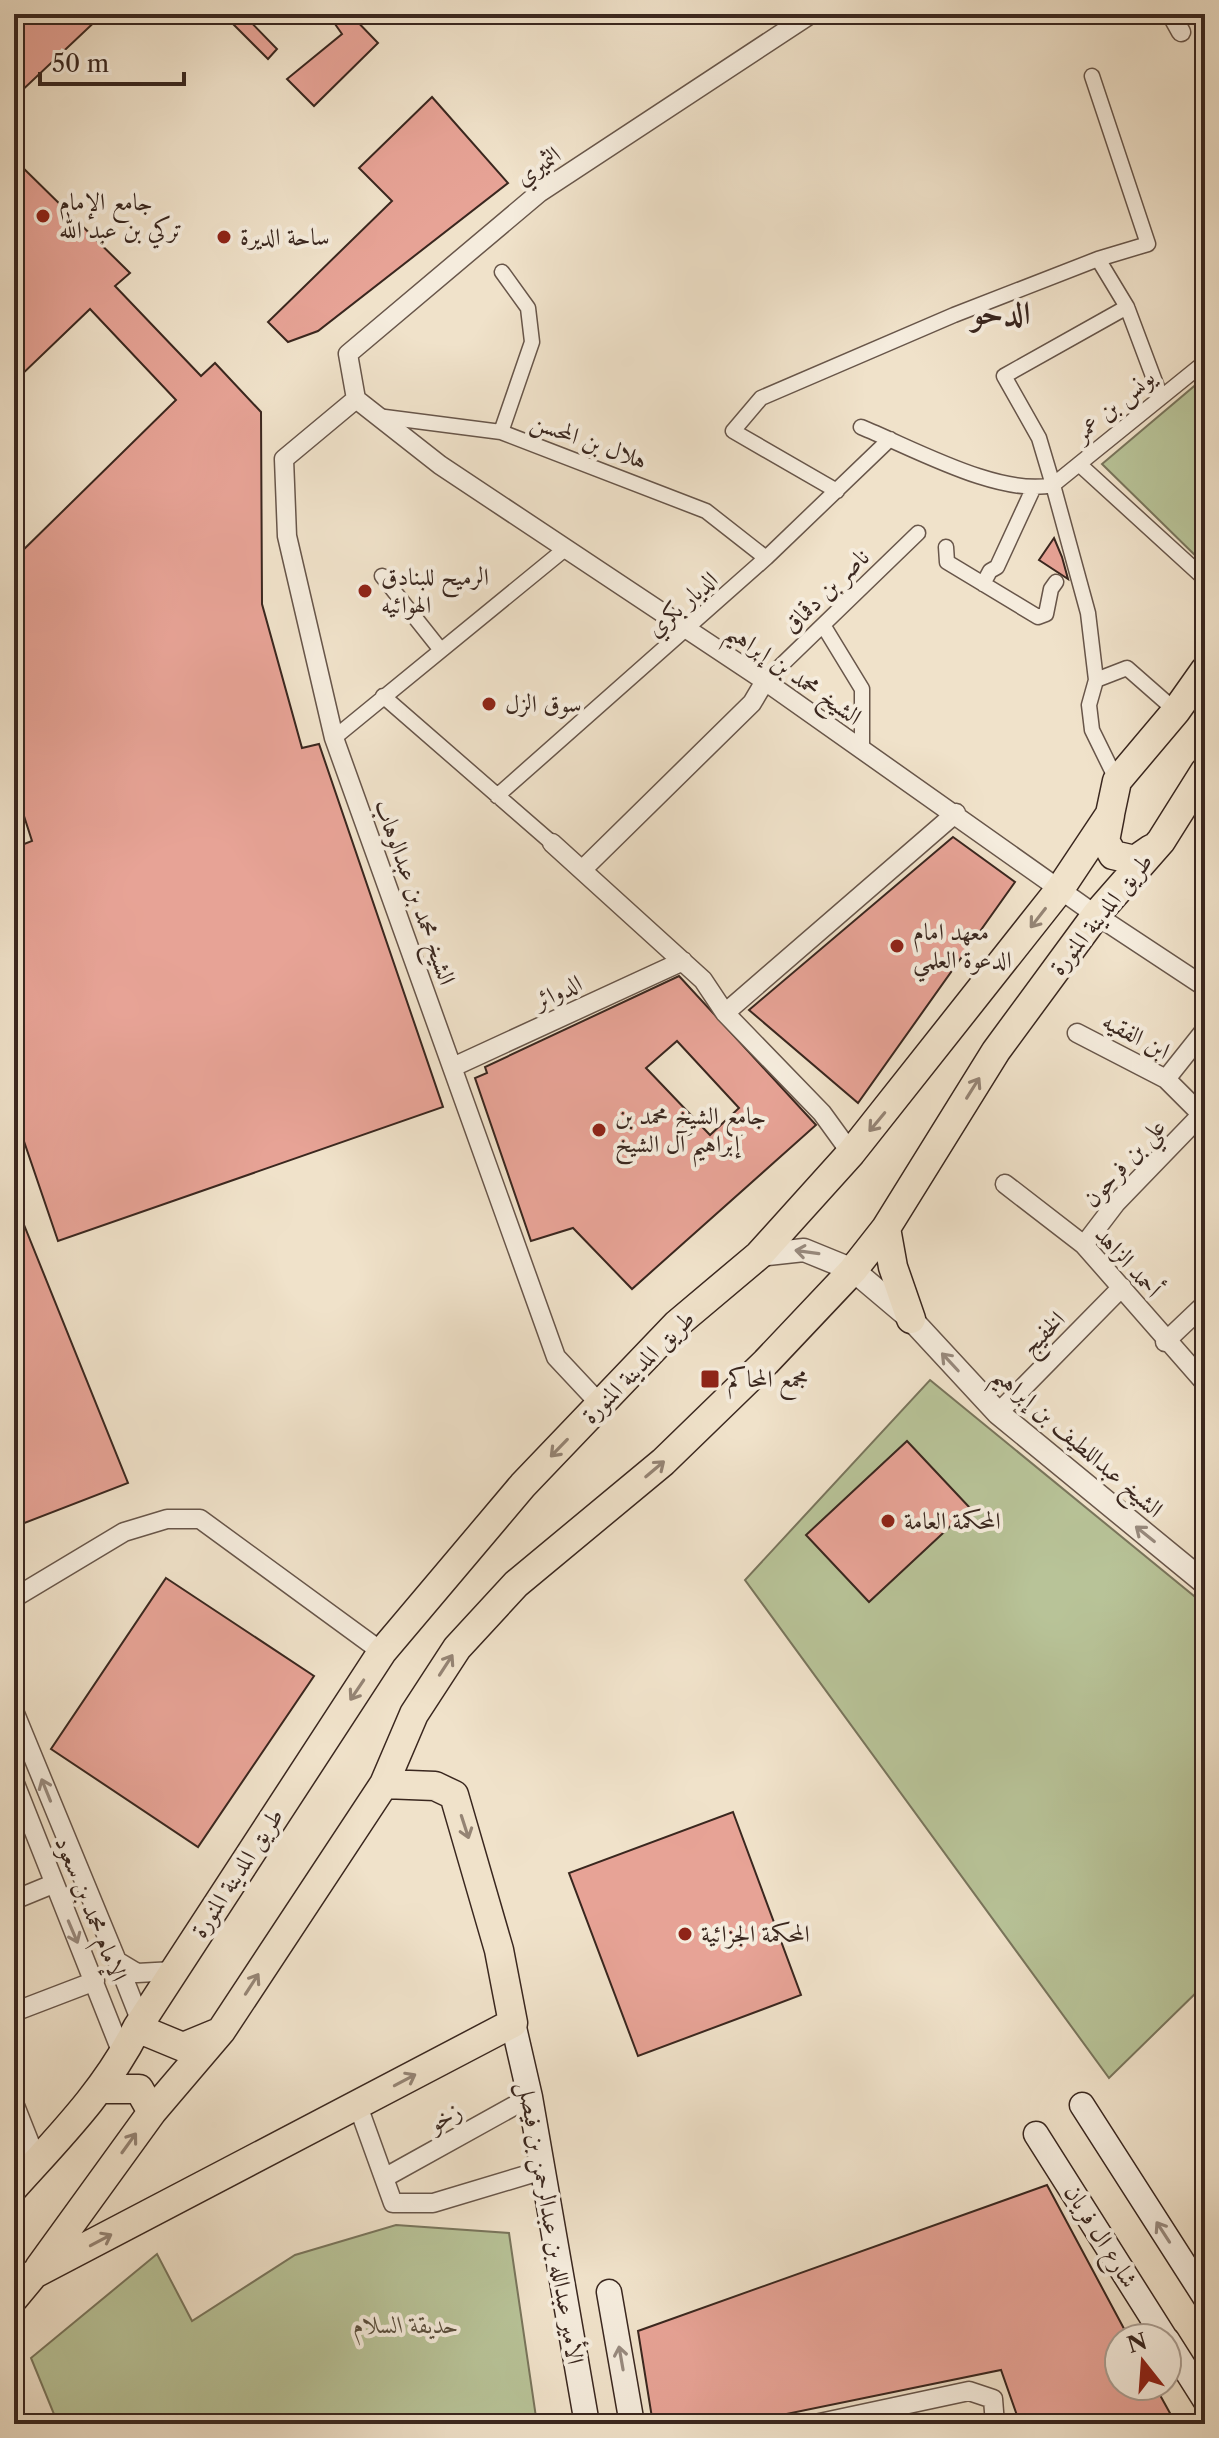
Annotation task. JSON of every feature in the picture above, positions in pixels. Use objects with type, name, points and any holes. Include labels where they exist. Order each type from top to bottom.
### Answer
[{"type":"main road","name":"طريق المدينة المنورة","points":[[14,2187],[73,2125],[123,2056],[139,2025],[382,1652],[523,1485],[677,1324],[759,1255],[851,1153],[1060,889],[1110,814],[1117,781],[1176,711],[1205,670]]},
{"type":"main road","name":"طريق المدينة المنورة","points":[[14,2298],[152,2112],[221,2031],[384,1784],[414,1714],[467,1637],[516,1584],[663,1462],[766,1362],[853,1270],[886,1228],[996,1051],[1096,915],[1161,841],[1205,771]]},
{"type":"main road","points":[[1110,814],[1105,841],[1120,859],[1135,860],[1161,841]]},
{"type":"main road","points":[[886,1228],[893,1267],[911,1319]]},
{"type":"main road","points":[[384,1784],[435,1786],[454,1795],[499,1950],[513,2023]]},
{"type":"main road","name":"طريق المدينة المنورة","points":[[34,2274],[513,2023]]},
{"type":"main road","name":"الأمير عبدالله بن عبدالرحمن بن فيصل","points":[[513,2023],[530,2097],[587,2424]]},
{"type":"main road","points":[[139,2025],[183,2047],[221,2031]]},
{"type":"main road","points":[[100,2089],[139,2089],[152,2112]]},
{"type":"main road","points":[[1082,2105],[1205,2297]]},
{"type":"main road","name":"شارع ال فريان","points":[[1036,2134],[1155,2322]]},
{"type":"main road","name":"الأمير عبدالله بن عبدالرحمن بن فيصل","points":[[609,2292],[632,2424]]},
{"type":"main road","name":"شارع ال فريان","points":[[1183,2366],[1205,2400]]},
{"type":"street","name":"الثميري","points":[[356,399],[348,354],[539,193],[811,14]]},
{"type":"street","points":[[1171,14],[1181,32]]},
{"type":"street","points":[[837,491],[733,431],[761,398],[1098,259],[1148,244],[1092,76]]},
{"type":"street","points":[[1098,259],[1127,307],[1160,395]]},
{"type":"street","points":[[501,432],[532,342],[528,308],[502,272]]},
{"type":"street","points":[[1117,781],[1092,730],[1089,705],[1096,680],[1088,613],[1053,485],[1039,438],[1004,376],[1127,307]]},
{"type":"street","name":"يونس بن عمر","points":[[1053,485],[1160,395],[1205,362]]},
{"type":"street","name":"الشيخ محمد بن إبراهيم","points":[[356,399],[440,465],[765,681],[862,751],[956,813],[1096,915],[1205,987]]},
{"type":"street","name":"الشيخ محمد بن عبدالوهاب","points":[[356,399],[284,459],[287,536],[334,738],[556,1357],[600,1404]]},
{"type":"street","name":"هلال بن المحسن","points":[[376,416],[501,432],[706,511],[766,558]]},
{"type":"street","points":[[861,427],[1005,485],[1033,489],[1053,485]]},
{"type":"street","name":"الديار بكري","points":[[497,796],[766,558],[890,439]]},
{"type":"street","points":[[1079,464],[1205,579]]},
{"type":"street","points":[[983,584],[990,571],[997,567],[1033,489]]},
{"type":"street","name":"ناصر بن دقماق","points":[[765,681],[918,533]]},
{"type":"street","points":[[946,547],[947,562],[1042,617],[1056,582]]},
{"type":"street","points":[[334,738],[565,549]]},
{"type":"street","points":[[382,576],[440,649]]},
{"type":"street","points":[[823,625],[862,689],[862,751]]},
{"type":"street","points":[[1096,680],[1127,668],[1176,711]]},
{"type":"street","points":[[582,870],[752,703],[765,681]]},
{"type":"street","points":[[383,696],[703,980],[725,1013],[822,1113],[851,1153]]},
{"type":"street","points":[[725,1013],[956,813]]},
{"type":"street","name":"الدوائر","points":[[453,1067],[683,961]]},
{"type":"street","points":[[1166,1079],[1205,1030]]},
{"type":"street","name":"ابن الفقيه","points":[[1077,1033],[1166,1079],[1203,1116]]},
{"type":"street","name":"علي بن فرحون","points":[[1084,1245],[1116,1203],[1203,1116]]},
{"type":"street","name":"أحمد الزاهد","points":[[1005,1184],[1084,1245],[1165,1342],[1205,1383]]},
{"type":"street","name":"الشيخ عبداللطيف بن إبراهيم","points":[[759,1255],[804,1250],[853,1270],[911,1319],[998,1413],[1205,1583]]},
{"type":"street","name":"الخفيج","points":[[998,1413],[1122,1287]]},
{"type":"street","points":[[1165,1342],[1205,1304]]},
{"type":"street","points":[[14,1598],[124,1532],[167,1519],[200,1519],[382,1652]]},
{"type":"street","name":"الإمام محمد بن سعود","points":[[14,1711],[117,1961],[139,2025]]},
{"type":"street","name":"الإمام محمد بن سعود","points":[[14,1781],[123,2056]]},
{"type":"street","points":[[14,1900],[53,1884]]},
{"type":"street","name":"الإمام محمد بن سعود","points":[[117,1961],[137,1973],[174,1971]]},
{"type":"street","points":[[14,2012],[95,1981]]},
{"type":"street","name":"زخو","points":[[384,2178],[530,2097]]},
{"type":"street","points":[[14,2103],[37,2161]]},
{"type":"street","points":[[362,2117],[393,2203],[433,2203],[543,2170]]},
{"type":"street","points":[[815,2424],[851,2420],[969,2391],[993,2399],[995,2424]]},
{"type":"green space","points":[[1205,377],[1205,565],[1102,464]]},
{"type":"green space","points":[[930,1380],[1205,1605],[1205,1984],[1109,2078],[745,1580]]},
{"type":"green space","name":"حديقة السلام","points":[[396,2225],[509,2233],[537,2424],[58,2424],[31,2358],[157,2254],[192,2321],[295,2255]]},
{"type":"building","points":[[14,14],[103,14],[14,98]]},
{"type":"building","points":[[223,14],[243,14],[277,49],[268,59]]},
{"type":"building","points":[[328,14],[350,14],[378,43],[314,106],[287,79],[342,34]]},
{"type":"building","points":[[432,97],[508,183],[318,331],[288,342],[268,322],[392,201],[359,168]]},
{"type":"building","points":[[14,159],[130,273],[115,286],[201,376],[215,363],[261,412],[262,604],[302,748],[319,744],[443,1107],[58,1241],[14,1112],[14,848],[32,841],[14,785],[14,559],[176,400],[90,309],[14,382]]},
{"type":"building","points":[[1054,538],[1062,557],[1068,579],[1039,560]]},
{"type":"building","name":"معهد امام الدعوة العلمي","points":[[953,837],[1015,882],[858,1103],[749,1010]]},
{"type":"building","name":"جامع الشيخ محمد بن إبراهيم آل الشيخ","points":[[679,976],[816,1125],[632,1289],[573,1228],[531,1241],[475,1078],[487,1073],[485,1067]],"holes":[[[677,1041],[739,1108],[710,1135],[646,1068]]]},
{"type":"building","points":[[14,1200],[128,1483],[14,1527]]},
{"type":"building","name":"المحكمة العامة","points":[[907,1441],[970,1508],[869,1602],[806,1535]]},
{"type":"building","points":[[166,1578],[314,1676],[198,1847],[51,1749]]},
{"type":"building","name":"المحكمة الجزائية","points":[[733,1812],[801,1995],[638,2056],[569,1873]]},
{"type":"building","points":[[1047,2185],[1120,2322],[1103,2322],[1103,2402],[1164,2402],[1176,2424],[1020,2424],[1001,2370],[738,2424],[653,2424],[638,2331]]},
{"type":"place","name":"جامع الإمام تركي بن عبد الله","points":[[43,216]]},
{"type":"place","name":"ساحة الديرة","points":[[224,237]]},
{"type":"place","name":"الرميح للبنادق الهوائيه","points":[[365,591]]},
{"type":"place","name":"سوق الزل","points":[[489,704]]},
{"type":"place","name":"معهد امام الدعوة العلمي","points":[[897,946]]},
{"type":"place","name":"جامع الشيخ محمد بن إبراهيم آل الشيخ","points":[[599,1130]]},
{"type":"place","name":"مجمع المحاكم","points":[[710,1379]]},
{"type":"place","name":"المحكمة العامة","points":[[888,1521]]},
{"type":"place","name":"المحكمة الجزائية","points":[[685,1934]]},
{"type":"district","name":"الدحو","points":[[1001,313]]}]
